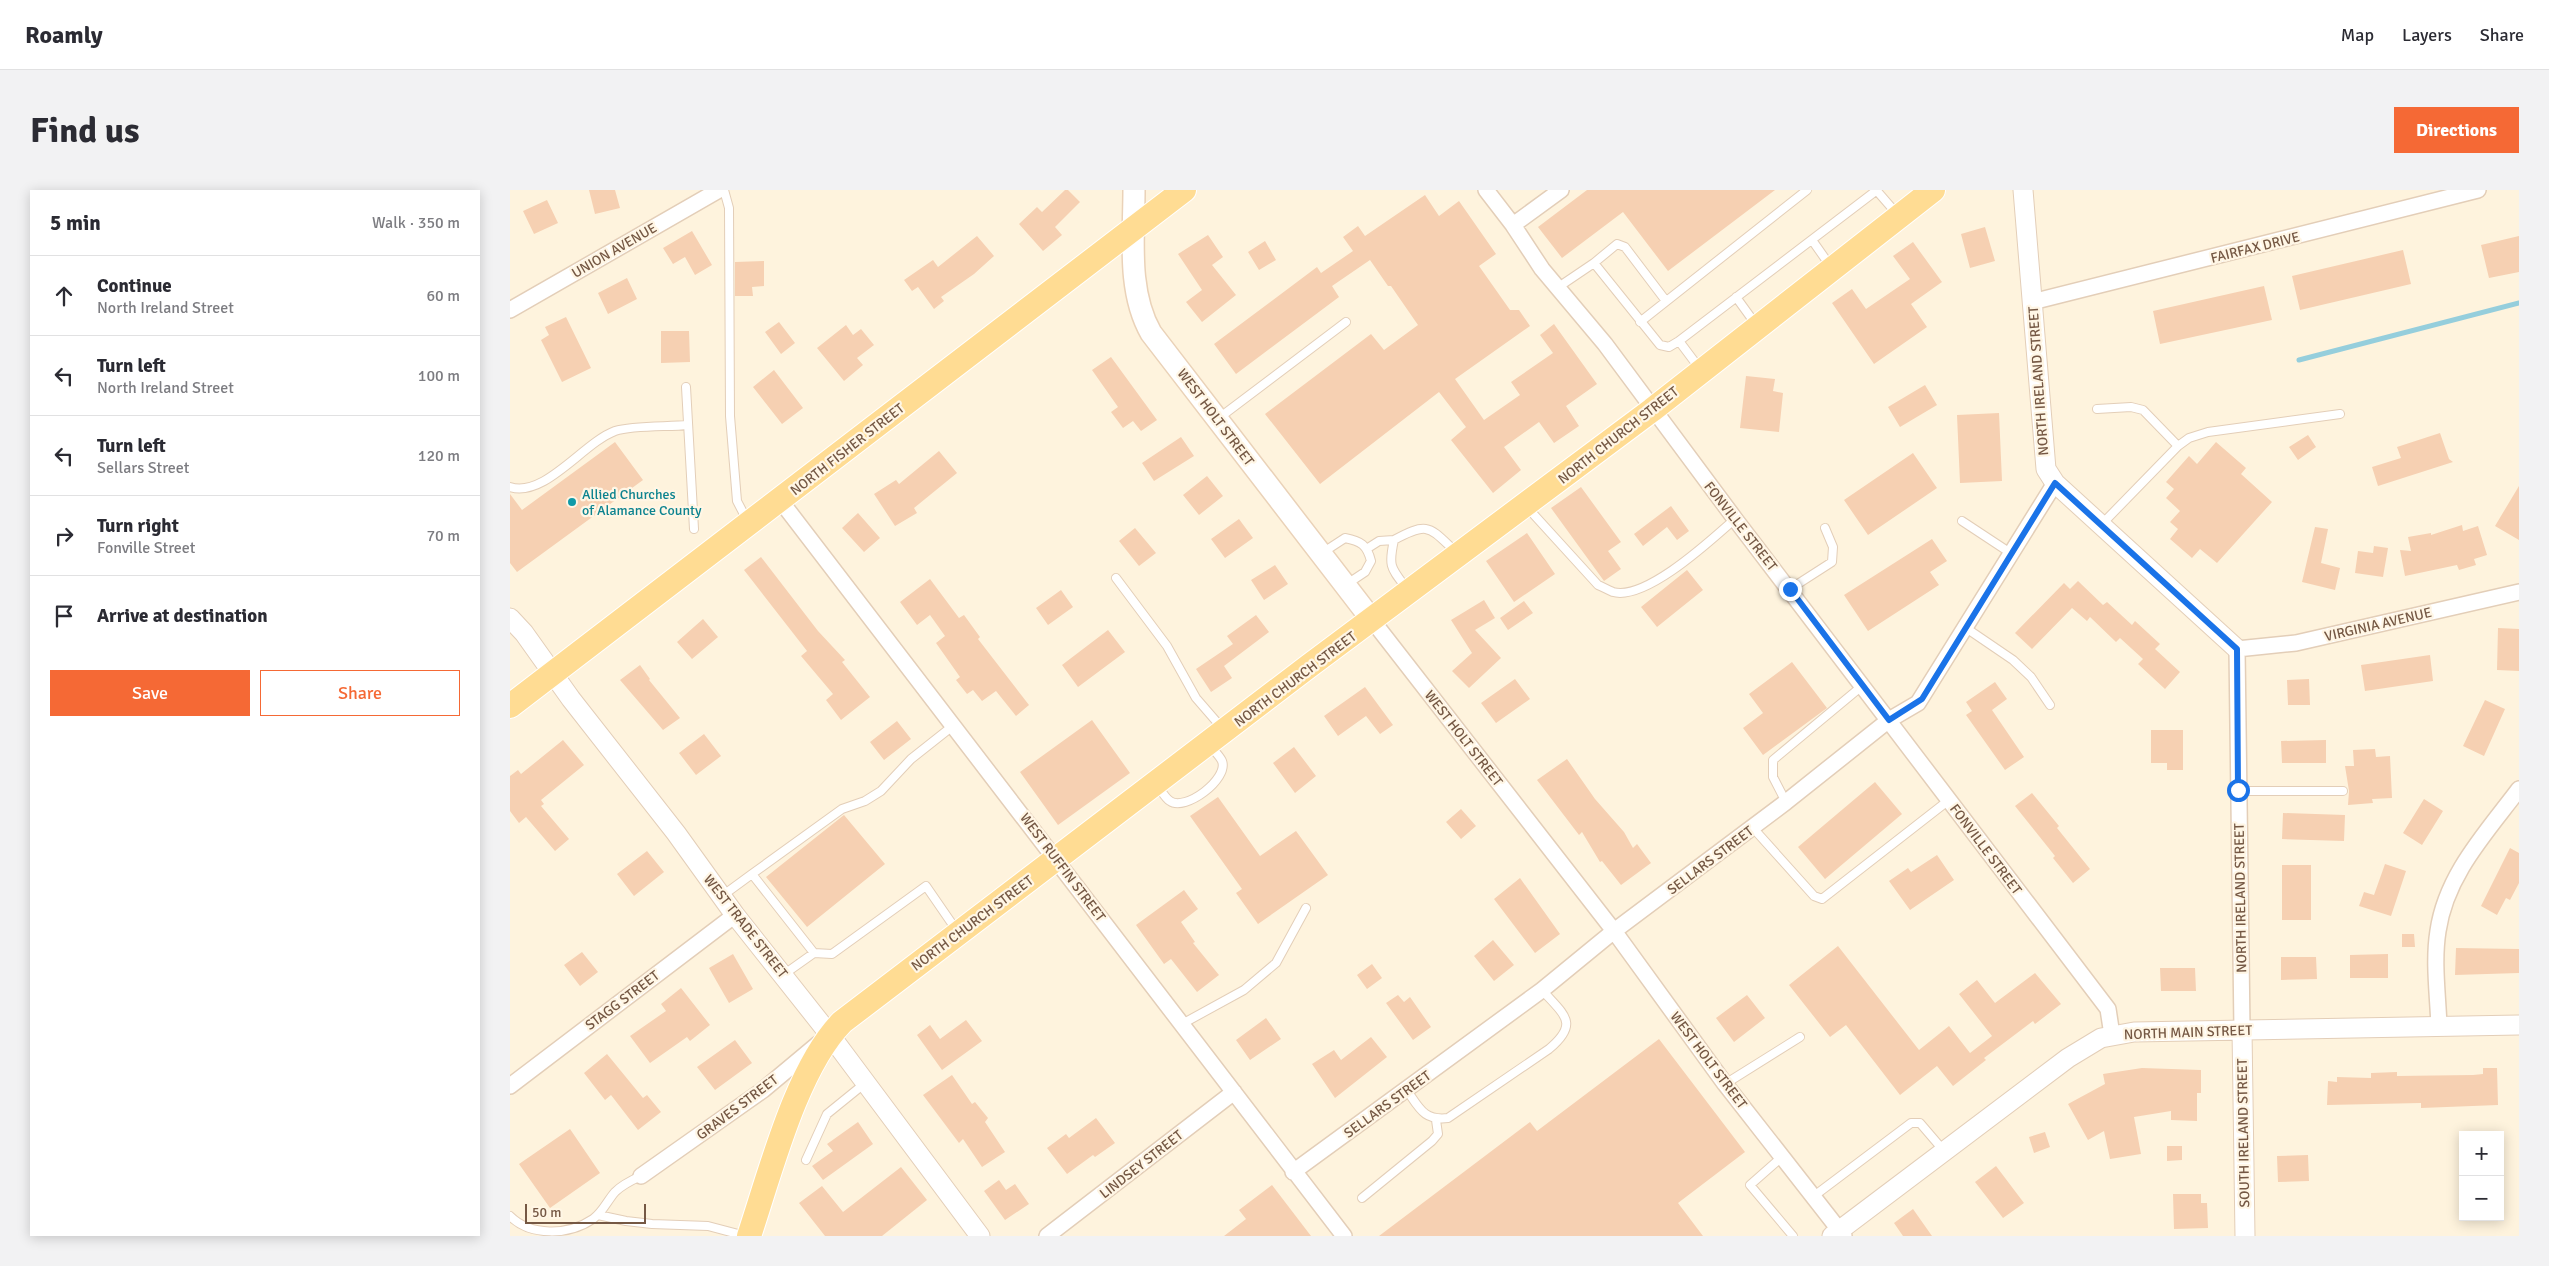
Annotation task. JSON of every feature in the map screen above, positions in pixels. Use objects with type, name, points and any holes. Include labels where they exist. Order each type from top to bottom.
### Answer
[{"type":"main road","name":"WEST HOLT STREET","points":[[1134,190],[1136,288],[1141,315],[1151,333],[1372,620]]},
{"type":"main road","name":"NORTH FISHER STREET","points":[[510,706],[1184,190]]},
{"type":"main road","name":"NORTH CHURCH STREET","points":[[747,1236],[791,1114],[813,1062],[830,1035],[842,1022],[1652,410],[1933,190]]},
{"type":"street","name":"UNION AVENUE","points":[[510,310],[719,190]]},
{"type":"street","name":"FONVILLE STREET","points":[[1486,190],[1513,225],[1542,269],[1604,344],[1652,410],[2108,1009],[2112,1035]]},
{"type":"street","points":[[1513,225],[1561,190]]},
{"type":"street","name":"NORTH IRELAND STREET","points":[[2023,190],[2043,454],[2046,469],[2055,483],[2237,649],[2242,1030]]},
{"type":"street","name":"FAIRFAX DRIVE","points":[[2032,302],[2478,190]]},
{"type":"street","name":"SELLARS STREET","points":[[1293,1172],[1542,990],[1614,931],[1753,828],[1889,720],[1922,699],[2055,483]]},
{"type":"street","name":"WEST RUFFIN STREET","points":[[780,500],[1057,858],[1293,1172],[1344,1236]]},
{"type":"street","name":"VIRGINIA AVENUE","points":[[2237,649],[2296,643],[2519,592]]},
{"type":"street","name":"WEST TRADE STREET","points":[[510,618],[554,672],[572,699],[676,833],[735,915],[830,1035],[864,1084],[980,1236]]},
{"type":"street","name":"WEST HOLT STREET","points":[[1372,620],[1614,931],[1725,1084],[1814,1196],[1839,1234]]},
{"type":"street","points":[[2439,1027],[2436,948],[2441,913],[2447,894],[2455,876],[2519,789]]},
{"type":"street","name":"STAGG STREET","points":[[510,1086],[735,915]]},
{"type":"street","name":"NORTH MAIN STREET","points":[[1839,1234],[2068,1058],[2101,1038],[2112,1035],[2242,1030],[2519,1025]]},
{"type":"street","name":"SOUTH IRELAND STREET","points":[[2242,1030],[2245,1236]]},
{"type":"street","name":"GRAVES STREET","points":[[641,1176],[763,1090],[830,1035]]},
{"type":"street","name":"LINDSEY STREET","points":[[1047,1236],[1234,1092]]},
{"type":"lane","points":[[724,190],[729,208],[730,416],[737,501],[749,523]]},
{"type":"lane","points":[[1640,322],[1807,190]]},
{"type":"lane","points":[[1594,263],[1660,345],[1669,347],[1877,190],[1899,216]]},
{"type":"lane","points":[[1812,240],[1832,268]]},
{"type":"lane","points":[[1557,288],[1594,263],[1617,244],[1625,247],[1666,301]]},
{"type":"lane","points":[[1736,297],[1758,326]]},
{"type":"lane","points":[[1217,419],[1346,322]]},
{"type":"lane","points":[[1679,341],[1701,371]]},
{"type":"lane","points":[[686,387],[694,529]]},
{"type":"lane","points":[[2097,409],[2131,407],[2143,410],[2178,446]]},
{"type":"lane","points":[[2100,525],[2178,446],[2189,438],[2208,432],[2340,414]]},
{"type":"lane","points":[[510,487],[517,490],[534,487],[616,431],[688,425]]},
{"type":"lane","points":[[1526,506],[1598,585],[1614,592],[1644,587],[1670,572],[1735,519]]},
{"type":"lane","points":[[1962,521],[2012,554]]},
{"type":"lane","points":[[1368,548],[1379,542],[1394,540],[1417,528],[1432,530],[1460,556]]},
{"type":"lane","points":[[1790,589],[1832,562],[1833,548],[1826,528]]},
{"type":"lane","points":[[1320,554],[1345,538],[1358,541],[1368,548],[1371,561],[1365,572],[1344,586]]},
{"type":"lane","points":[[1394,540],[1390,567],[1410,592]]},
{"type":"lane","points":[[1116,578],[1167,646],[1217,738],[1222,761],[1223,768],[1221,774],[1214,784],[1190,801],[1176,804],[1169,801],[1156,784]]},
{"type":"lane","points":[[1966,628],[2013,660],[2032,678],[2050,705]]},
{"type":"lane","points":[[1786,802],[1773,777],[1774,760],[1862,686]]},
{"type":"lane","points":[[722,896],[842,809],[865,801],[881,790],[911,759],[954,725]]},
{"type":"lane","points":[[2238,790],[2343,791]]},
{"type":"lane","points":[[1753,828],[1814,896],[1822,899],[1949,800]]},
{"type":"lane","points":[[752,874],[814,953]]},
{"type":"lane","points":[[784,975],[814,953],[832,954],[926,886],[958,933]]},
{"type":"lane","points":[[1182,1024],[1244,990],[1276,963],[1306,908]]},
{"type":"lane","points":[[1406,1089],[1426,1116],[1436,1120],[1448,1118],[1563,1037],[1567,1027],[1563,1015],[1542,990]]},
{"type":"lane","points":[[1725,1084],[1800,1037]]},
{"type":"lane","points":[[806,1160],[827,1114],[864,1084]]},
{"type":"lane","points":[[1362,1198],[1432,1141],[1438,1134],[1436,1120]]},
{"type":"lane","points":[[1814,1196],[1912,1122],[1920,1122],[1944,1152]]},
{"type":"lane","points":[[1783,1156],[1750,1185],[1793,1236]]},
{"type":"lane","points":[[510,1216],[524,1230],[541,1234],[572,1230],[598,1215],[615,1193],[641,1176]]},
{"type":"lane","points":[[598,1215],[652,1224],[708,1226],[747,1236]]},
{"type":"building","points":[[589,190],[615,190],[620,208],[595,214]]},
{"type":"building","points":[[1065,190],[1068,190],[1080,202],[1055,227],[1062,235],[1043,251],[1019,224],[1037,207],[1042,212]]},
{"type":"building","points":[[1587,190],[1775,190],[1668,271],[1623,212],[1562,258],[1538,227]]},
{"type":"building","points":[[1425,195],[1439,216],[1459,201],[1496,254],[1479,266],[1510,310],[1519,310],[1530,326],[1455,379],[1484,420],[1520,395],[1511,382],[1553,353],[1540,335],[1554,324],[1597,384],[1566,406],[1579,426],[1554,443],[1539,422],[1504,447],[1521,470],[1493,493],[1451,440],[1466,427],[1439,392],[1320,484],[1265,414],[1371,334],[1384,350],[1418,325],[1391,286],[1388,286],[1370,260],[1332,286],[1339,297],[1236,374],[1214,344],[1317,267],[1321,273],[1353,251],[1343,237],[1358,226],[1365,236]]},
{"type":"building","points":[[547,200],[558,223],[534,234],[523,211]]},
{"type":"building","points":[[1985,227],[1995,261],[1970,268],[1961,234]]},
{"type":"building","points":[[692,231],[712,265],[695,275],[685,257],[673,264],[663,248]]},
{"type":"building","points":[[1208,235],[1223,257],[1212,265],[1236,295],[1202,322],[1186,302],[1202,290],[1178,254]]},
{"type":"building","points":[[977,236],[994,256],[974,274],[941,297],[944,301],[934,309],[918,287],[912,291],[904,280],[933,260],[938,267]]},
{"type":"building","points":[[2519,236],[2519,272],[2489,278],[2481,245]]},
{"type":"building","points":[[1265,241],[1276,260],[1259,270],[1248,252]]},
{"type":"building","points":[[1913,242],[1942,282],[1911,304],[1927,327],[1874,364],[1832,303],[1852,289],[1866,309],[1910,279],[1893,256]]},
{"type":"building","points":[[2403,250],[2411,284],[2300,310],[2292,276]]},
{"type":"building","points":[[764,261],[764,286],[752,287],[753,296],[735,296],[735,262]]},
{"type":"building","points":[[627,278],[637,299],[608,314],[598,293]]},
{"type":"building","points":[[2264,286],[2272,320],[2160,344],[2153,311]]},
{"type":"building","points":[[566,317],[591,368],[562,382],[541,340],[549,335],[545,327]]},
{"type":"building","points":[[779,322],[795,343],[781,354],[765,332]]},
{"type":"building","points":[[846,325],[853,335],[861,329],[874,345],[857,358],[863,365],[844,381],[817,348]]},
{"type":"building","points":[[661,331],[689,331],[690,362],[661,363]]},
{"type":"building","points":[[1111,357],[1157,420],[1141,431],[1133,421],[1123,428],[1111,412],[1118,407],[1092,370]]},
{"type":"building","points":[[774,370],[803,408],[782,424],[753,387]]},
{"type":"building","points":[[1746,376],[1775,379],[1773,391],[1783,393],[1779,432],[1740,428]]},
{"type":"building","points":[[1925,385],[1937,405],[1900,427],[1888,407]]},
{"type":"building","points":[[1999,413],[2002,481],[1960,483],[1957,415]]},
{"type":"building","points":[[2440,433],[2449,459],[2453,462],[2378,486],[2372,467],[2401,458],[2397,447]]},
{"type":"building","points":[[2308,435],[2316,447],[2298,460],[2289,447]]},
{"type":"building","points":[[1181,437],[1194,456],[1154,481],[1142,463]]},
{"type":"building","name":"Allied Churches of Alamance County","points":[[615,442],[643,480],[517,572],[510,563],[510,494],[522,510]]},
{"type":"building","points":[[2216,442],[2246,468],[2241,474],[2272,502],[2217,563],[2200,549],[2192,558],[2170,539],[2178,529],[2170,522],[2180,511],[2166,498],[2174,489],[2166,482],[2189,456],[2197,464]]},
{"type":"building","points":[[939,451],[957,473],[914,508],[917,513],[895,526],[874,494],[896,480],[899,484]]},
{"type":"building","points":[[1913,453],[1937,488],[1868,535],[1844,500]]},
{"type":"building","points":[[1207,476],[1223,496],[1199,515],[1183,495]]},
{"type":"building","points":[[2519,486],[2519,540],[2495,526]]},
{"type":"building","points":[[1581,487],[1621,542],[1608,551],[1621,569],[1604,581],[1551,508]]},
{"type":"building","points":[[1671,506],[1689,531],[1677,540],[1667,527],[1643,546],[1634,534]]},
{"type":"building","points":[[858,513],[880,538],[864,552],[842,528]]},
{"type":"building","points":[[1239,519],[1253,538],[1225,558],[1211,539]]},
{"type":"building","points":[[2462,525],[2463,531],[2478,526],[2487,555],[2474,559],[2476,565],[2459,570],[2457,565],[2405,576],[2400,550],[2411,551],[2408,537],[2431,533],[2431,535]]},
{"type":"building","points":[[2315,527],[2328,529],[2321,563],[2340,568],[2335,590],[2302,582]]},
{"type":"building","points":[[1135,528],[1156,553],[1139,566],[1119,541]]},
{"type":"building","points":[[1527,533],[1555,574],[1514,602],[1486,561]]},
{"type":"building","points":[[1932,539],[1947,561],[1930,572],[1939,585],[1868,631],[1844,595]]},
{"type":"building","points":[[2374,546],[2388,548],[2383,577],[2355,573],[2358,551],[2373,553]]},
{"type":"building","points":[[761,557],[818,631],[845,660],[842,662],[870,697],[841,720],[826,700],[833,694],[801,656],[807,651],[744,570]]},
{"type":"building","points":[[1275,565],[1288,584],[1264,600],[1251,580]]},
{"type":"building","points":[[1687,570],[1703,590],[1657,627],[1641,607]]},
{"type":"building","points":[[930,579],[959,618],[964,615],[980,637],[978,639],[1029,705],[1016,716],[996,691],[982,701],[973,690],[967,694],[956,680],[960,677],[936,643],[945,636],[930,615],[917,625],[900,602]]},
{"type":"building","points":[[2078,581],[2103,605],[2107,602],[2132,625],[2135,621],[2160,644],[2155,649],[2180,672],[2165,689],[2138,664],[2143,659],[2120,638],[2116,642],[2090,617],[2087,621],[2072,608],[2032,649],[2015,633],[2064,583],[2070,589]]},
{"type":"building","points":[[1061,590],[1073,607],[1048,625],[1036,608]]},
{"type":"building","points":[[1484,600],[1495,618],[1475,630],[1501,658],[1469,688],[1452,671],[1472,653],[1451,620]]},
{"type":"building","points":[[1524,601],[1533,613],[1508,630],[1500,618]]},
{"type":"building","points":[[1256,615],[1269,632],[1224,666],[1232,678],[1211,692],[1196,669],[1233,644],[1227,636]]},
{"type":"building","points":[[703,619],[718,637],[692,659],[677,642]]},
{"type":"building","points":[[2498,628],[2519,629],[2519,671],[2497,670]]},
{"type":"building","points":[[1108,630],[1125,652],[1078,687],[1062,665]]},
{"type":"building","points":[[2430,655],[2433,681],[2365,691],[2361,665]]},
{"type":"building","points":[[1792,662],[1827,708],[1763,755],[1743,728],[1763,713],[1749,694]]},
{"type":"building","points":[[640,665],[649,680],[680,718],[663,730],[620,680]]},
{"type":"building","points":[[1515,679],[1530,699],[1496,723],[1481,703]]},
{"type":"building","points":[[2309,679],[2310,705],[2288,705],[2287,680]]},
{"type":"building","points":[[1995,682],[2007,699],[1992,710],[2024,757],[2005,770],[1966,715],[1972,711],[1966,702]]},
{"type":"building","points":[[1365,687],[1393,725],[1380,734],[1366,716],[1338,736],[1324,716]]},
{"type":"building","points":[[2485,700],[2505,709],[2484,756],[2463,746]]},
{"type":"building","points":[[1092,720],[1130,773],[1058,825],[1020,772]]},
{"type":"building","points":[[897,721],[911,739],[884,760],[870,742]]},
{"type":"building","points":[[2151,730],[2183,730],[2183,770],[2167,770],[2167,763],[2151,763]]},
{"type":"building","points":[[704,734],[721,756],[696,775],[679,753]]},
{"type":"building","points":[[563,740],[584,765],[541,800],[544,804],[541,806],[569,839],[555,851],[526,817],[519,823],[510,811],[510,776],[518,770],[521,774]]},
{"type":"building","points":[[2326,740],[2326,763],[2282,763],[2281,741]]},
{"type":"building","points":[[1294,747],[1316,776],[1295,793],[1273,763]]},
{"type":"building","points":[[2375,749],[2376,757],[2390,756],[2392,798],[2372,799],[2373,803],[2348,805],[2349,791],[2345,766],[2354,766],[2353,750]]},
{"type":"building","points":[[1567,759],[1595,799],[1624,832],[1633,848],[1637,844],[1651,863],[1621,885],[1602,861],[1600,862],[1582,832],[1579,835],[1537,780]]},
{"type":"building","points":[[1875,782],[1902,814],[1825,879],[1798,847]]},
{"type":"building","points":[[2032,793],[2090,869],[2073,883],[2053,858],[2055,856],[2015,806]]},
{"type":"building","points":[[1218,797],[1260,856],[1296,831],[1328,875],[1258,924],[1236,893],[1242,889],[1190,816]]},
{"type":"building","points":[[2424,799],[2443,811],[2422,845],[2403,833]]},
{"type":"building","points":[[1461,809],[1476,826],[1461,839],[1446,822]]},
{"type":"building","points":[[2283,813],[2345,815],[2344,841],[2282,839]]},
{"type":"building","points":[[844,815],[885,864],[807,927],[766,877]]},
{"type":"building","points":[[2510,848],[2519,853],[2519,883],[2510,900],[2506,898],[2497,915],[2481,906]]},
{"type":"building","points":[[647,851],[664,872],[634,896],[617,874]]},
{"type":"building","points":[[1937,855],[1954,880],[1910,910],[1889,881],[1908,868],[1911,872]]},
{"type":"building","points":[[2385,864],[2406,871],[2391,916],[2359,906],[2364,892],[2374,895]]},
{"type":"building","points":[[2282,865],[2311,865],[2311,920],[2282,920]]},
{"type":"building","points":[[1520,878],[1560,934],[1535,953],[1494,899]]},
{"type":"building","points":[[1184,890],[1198,909],[1181,922],[1195,942],[1193,943],[1219,975],[1197,992],[1171,959],[1164,964],[1136,925]]},
{"type":"building","points":[[2402,934],[2414,934],[2415,947],[2402,947]]},
{"type":"building","points":[[1493,940],[1514,965],[1494,981],[1474,956]]},
{"type":"building","points":[[1838,946],[1919,1050],[1949,1026],[1970,1053],[1992,1036],[1959,994],[1977,980],[1995,1003],[2035,973],[2061,1004],[2035,1024],[2033,1021],[1984,1058],[1986,1060],[1953,1086],[1937,1066],[1900,1095],[1846,1025],[1830,1037],[1789,985]]},
{"type":"building","points":[[2456,948],[2519,949],[2519,973],[2455,975]]},
{"type":"building","points":[[582,952],[598,972],[580,986],[564,965]]},
{"type":"building","points":[[733,954],[753,989],[729,1003],[709,968]]},
{"type":"building","points":[[2388,954],[2388,978],[2350,978],[2350,955]]},
{"type":"building","points":[[2281,957],[2316,957],[2317,979],[2281,980]]},
{"type":"building","points":[[1372,964],[1382,978],[1367,989],[1357,975]]},
{"type":"building","points":[[2160,968],[2195,968],[2196,991],[2161,991]]},
{"type":"building","points":[[681,988],[710,1025],[690,1041],[687,1037],[650,1063],[630,1036],[666,1011],[661,1004]]},
{"type":"building","points":[[1398,995],[1404,1002],[1410,997],[1431,1027],[1413,1040],[1386,1003]]},
{"type":"building","points":[[1747,995],[1765,1018],[1734,1042],[1716,1018]]},
{"type":"building","points":[[1266,1018],[1281,1039],[1250,1060],[1236,1040]]},
{"type":"building","points":[[966,1020],[982,1041],[942,1070],[917,1035],[930,1025],[940,1039]]},
{"type":"building","points":[[1371,1037],[1387,1057],[1335,1098],[1312,1064],[1334,1050],[1341,1060]]},
{"type":"building","points":[[1659,1039],[1745,1152],[1678,1203],[1703,1236],[1379,1236],[1530,1122],[1537,1131]]},
{"type":"building","points":[[735,1040],[752,1063],[715,1090],[697,1067]]},
{"type":"building","points":[[607,1054],[643,1098],[647,1095],[661,1112],[638,1130],[611,1095],[605,1100],[584,1073]]},
{"type":"building","points":[[2142,1068],[2201,1070],[2201,1093],[2197,1093],[2197,1121],[2171,1120],[2171,1111],[2134,1117],[2141,1154],[2110,1159],[2104,1131],[2088,1140],[2068,1104],[2105,1084],[2103,1074]]},
{"type":"building","points":[[2483,1068],[2497,1068],[2498,1105],[2421,1108],[2421,1103],[2327,1105],[2328,1081],[2337,1082],[2337,1077],[2371,1078],[2371,1073],[2397,1072],[2397,1076],[2473,1075],[2483,1074]]},
{"type":"building","points":[[952,1075],[972,1104],[975,1102],[988,1118],[985,1122],[1005,1152],[982,1167],[963,1139],[959,1143],[923,1095]]},
{"type":"building","points":[[1096,1118],[1115,1143],[1095,1157],[1093,1155],[1067,1174],[1047,1148],[1066,1134],[1069,1138]]},
{"type":"building","points":[[858,1122],[873,1144],[823,1180],[812,1166],[833,1151],[827,1144]]},
{"type":"building","points":[[570,1129],[600,1173],[550,1208],[519,1164]]},
{"type":"building","points":[[2045,1132],[2050,1147],[2034,1153],[2029,1137]]},
{"type":"building","points":[[2167,1146],[2182,1146],[2182,1160],[2167,1161]]},
{"type":"building","points":[[2308,1155],[2309,1181],[2278,1182],[2277,1156]]},
{"type":"building","points":[[1996,1166],[2024,1203],[2003,1218],[1975,1182]]},
{"type":"building","points":[[901,1167],[927,1200],[882,1236],[825,1236],[799,1203],[822,1186],[843,1212]]},
{"type":"building","points":[[999,1180],[1006,1190],[1015,1184],[1029,1204],[1005,1220],[984,1191]]},
{"type":"building","points":[[1272,1185],[1311,1236],[1224,1236],[1246,1219],[1239,1210]]},
{"type":"building","points":[[2173,1194],[2201,1194],[2201,1203],[2207,1203],[2208,1228],[2174,1229]]},
{"type":"building","points":[[1913,1209],[1932,1236],[1903,1236],[1894,1223]]},
{"type":"waterway","points":[[2299,360],[2519,303]]},
{"type":"place","name":"Allied Churches of Alamance County","points":[[572,502]]},
{"type":"route","points":[[1790,589],[1889,720],[1906,712],[1922,699],[2055,483],[2237,649],[2238,790]]}]
